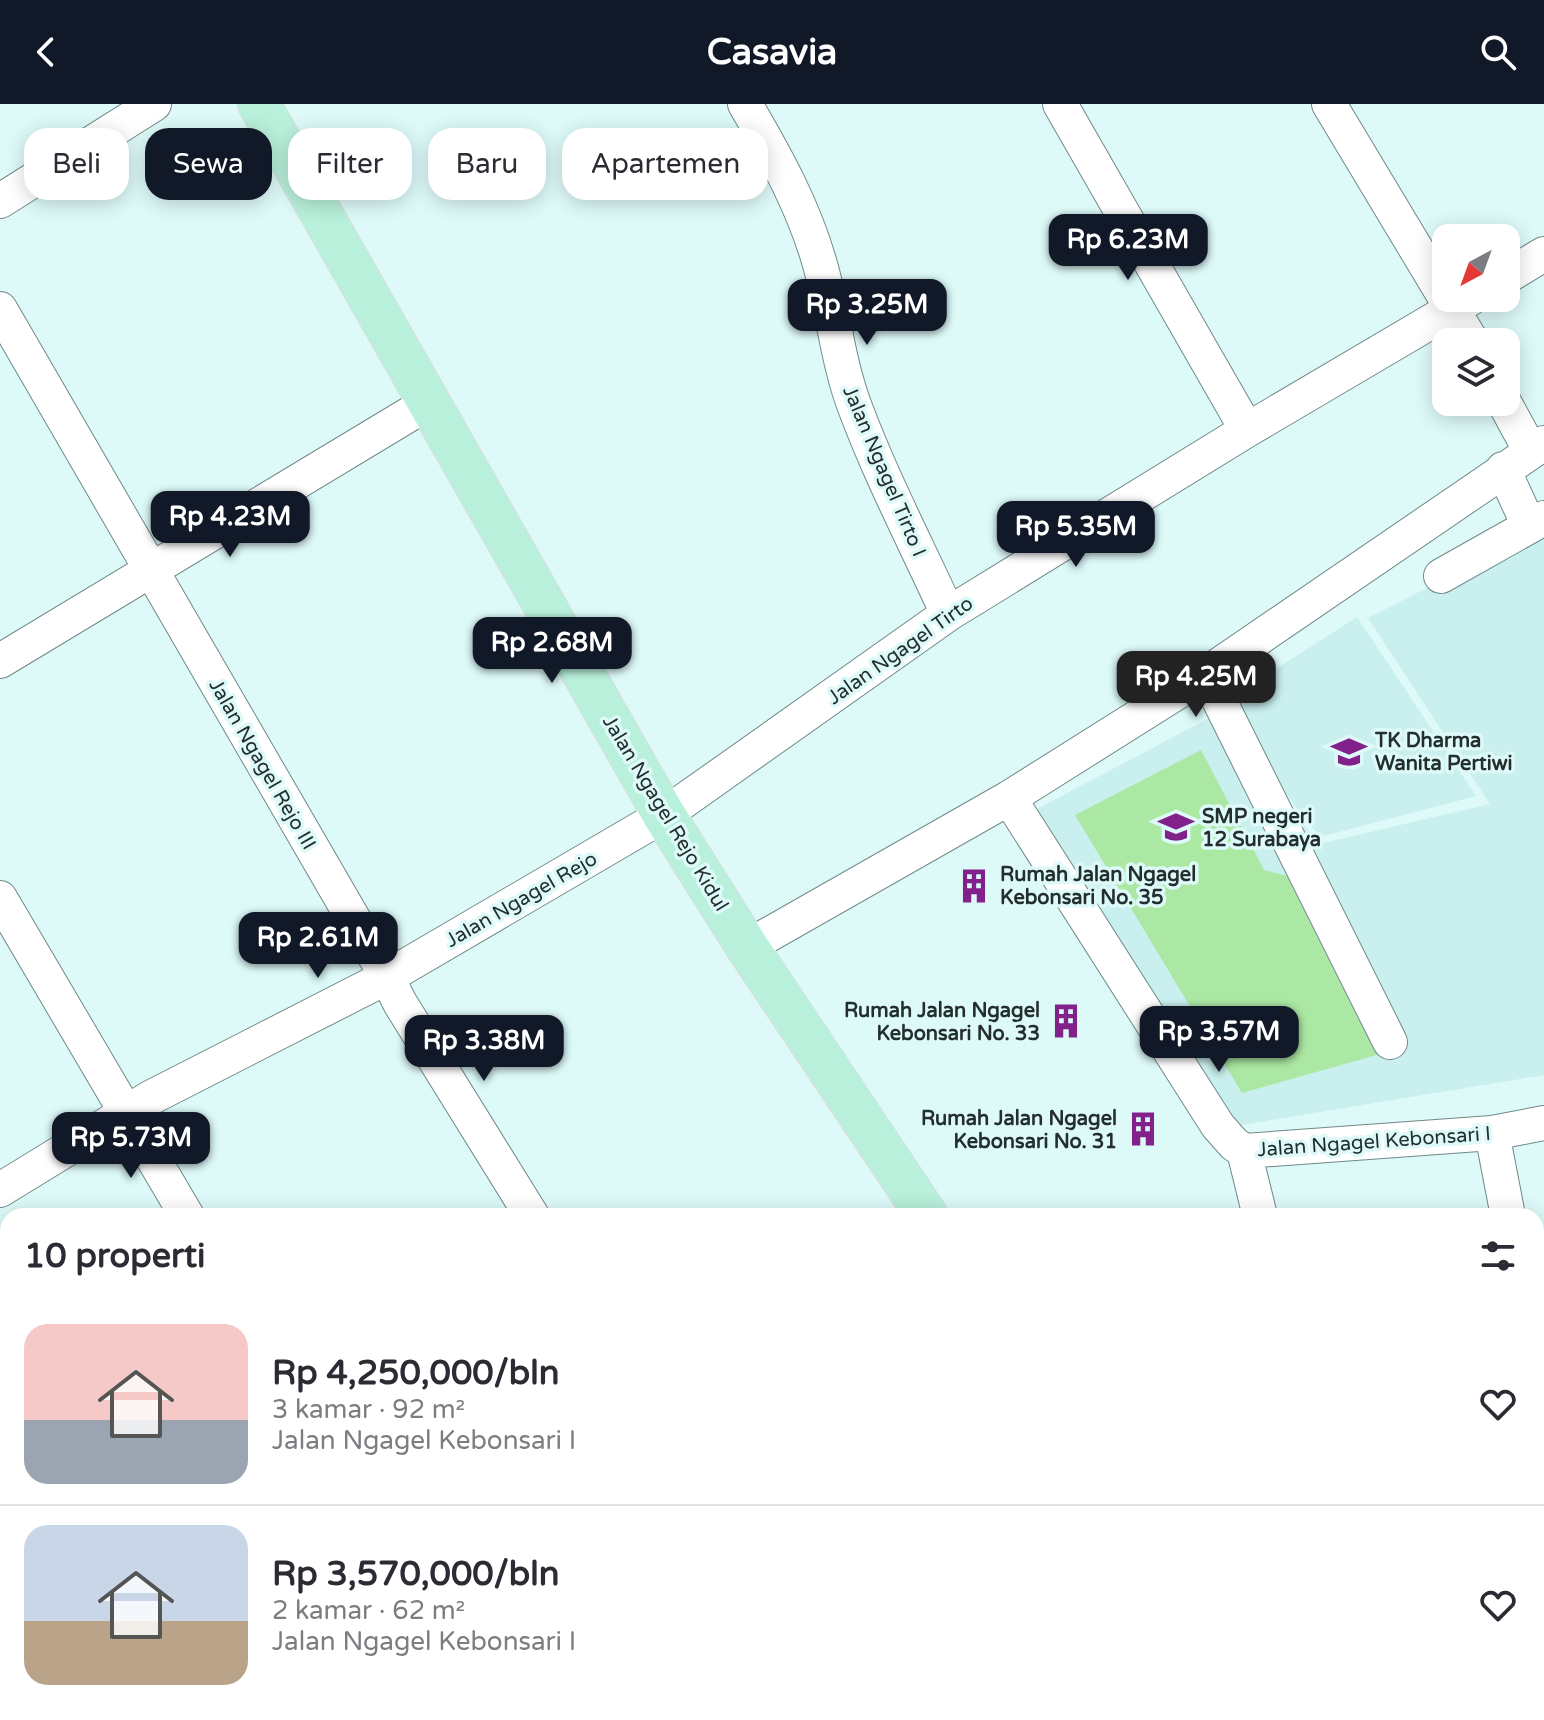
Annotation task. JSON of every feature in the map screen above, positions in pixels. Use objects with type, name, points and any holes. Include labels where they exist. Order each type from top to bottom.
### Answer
[{"type":"main road","name":"Jalan Ngagel Rejo Kidul","points":[[259,104],[664,815],[747,947],[922,1208]]},
{"type":"street","points":[[0,201],[154,104]]},
{"type":"street","name":"Jalan Ngagel Tirto I","points":[[745,104],[785,173],[807,223],[822,271],[842,371],[856,411],[948,614]]},
{"type":"street","points":[[1060,104],[1247,430]]},
{"type":"street","points":[[1329,104],[1432,259]]},
{"type":"street","points":[[1520,269],[1544,254]]},
{"type":"street","name":"Jalan Ngagel Rejo III","points":[[0,309],[400,1003],[527,1208]]},
{"type":"street","name":"Jalan Ngagel Tirto","points":[[664,815],[948,614],[1247,430],[1448,312]]},
{"type":"street","points":[[0,661],[428,403]]},
{"type":"street","points":[[1441,576],[1536,522],[1526,454],[1510,416]]},
{"type":"street","points":[[747,947],[1009,798],[1206,674],[1526,454]]},
{"type":"street","points":[[1206,674],[1390,1042]]},
{"type":"street","name":"Jalan Ngagel Kebonsari I","points":[[1009,798],[1218,1126],[1244,1151],[1492,1133],[1544,1123]]},
{"type":"street","name":"Jalan Ngagel Rejo","points":[[0,1190],[125,1113],[387,977],[664,815]]},
{"type":"street","points":[[0,898],[182,1208]]},
{"type":"street","points":[[1492,1133],[1506,1208]]},
{"type":"street","points":[[1244,1151],[1258,1208]]},
{"type":"shaded area","name":"SMP negeri 12 Surabaya","points":[[1544,528],[1544,1075],[1235,1126],[1037,809],[1215,715],[1319,844],[1490,804],[1368,618]]},
{"type":"shaded area","name":"TK Dharma Wanita Pertiwi","points":[[1357,617],[1476,796],[1320,837],[1217,707]]},
{"type":"green space","points":[[1201,750],[1264,870],[1331,887],[1398,1049],[1242,1093],[1075,815]]},
{"type":"place","name":"TK Dharma Wanita Pertiwi","points":[[1349,752]]},
{"type":"place","name":"SMP negeri 12 Surabaya","points":[[1176,827]]},
{"type":"place","name":"Rumah Jalan Ngagel Kebonsari No. 35","points":[[974,886]]},
{"type":"place","name":"Rumah Jalan Ngagel Kebonsari No. 33","points":[[1066,1021]]},
{"type":"place","name":"Rumah Jalan Ngagel Kebonsari No. 31","points":[[1143,1129]]}]
